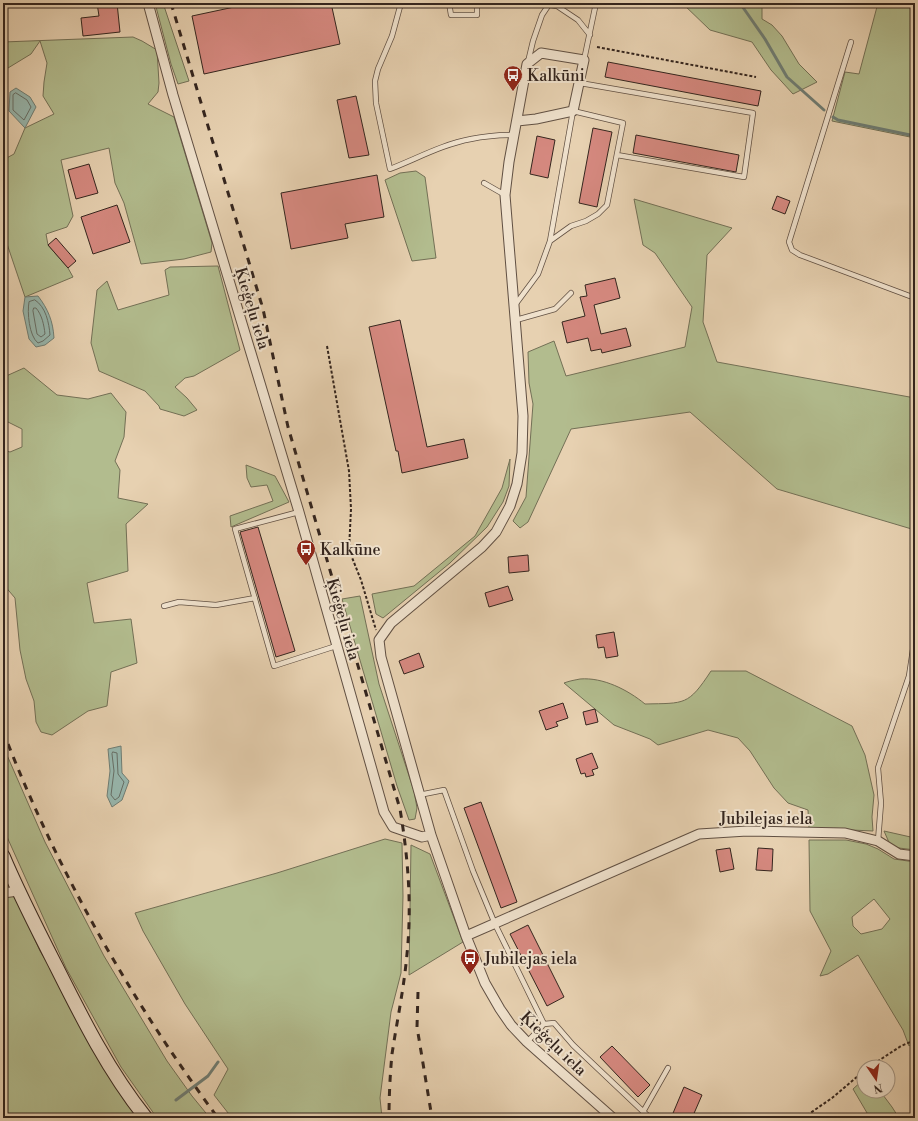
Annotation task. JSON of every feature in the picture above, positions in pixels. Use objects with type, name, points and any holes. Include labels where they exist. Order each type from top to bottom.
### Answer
[{"type":"main road","points":[[3,856],[18,891],[80,1015],[126,1091],[146,1118]]},
{"type":"street","name":"Ķieģeļu iela","points":[[148,3],[173,95],[299,512],[384,812],[394,827],[422,837],[431,835],[466,936],[485,983],[512,1025],[527,1042],[612,1118]]},
{"type":"street","points":[[431,835],[381,656],[379,640],[391,624],[482,547],[496,532],[510,506],[517,484],[522,453],[523,416],[505,195],[509,162],[527,64],[541,53],[584,60],[573,111],[536,119],[517,121]]},
{"type":"street","name":"Jubilejas iela","points":[[466,936],[699,834],[747,831],[845,833],[878,841],[899,854],[915,856]]},
{"type":"street","points":[[3,893],[18,891]]},
{"type":"lane","points":[[401,3],[392,36],[378,69],[375,81],[376,103],[390,169],[436,150],[469,139],[494,135],[514,135]]},
{"type":"lane","points":[[449,3],[451,15],[477,15],[477,3]]},
{"type":"lane","points":[[536,3],[557,6],[578,20],[590,34]]},
{"type":"lane","points":[[584,60],[596,3]]},
{"type":"lane","points":[[527,64],[532,41],[542,15],[550,4]]},
{"type":"lane","points":[[851,42],[789,242],[792,250],[800,255],[915,298]]},
{"type":"lane","points":[[580,83],[753,114],[744,177],[617,155]]},
{"type":"lane","points":[[515,305],[538,274],[550,241],[573,111],[623,123],[607,205],[598,214],[586,221],[571,226],[550,241]]},
{"type":"lane","points":[[484,183],[505,195]]},
{"type":"lane","points":[[516,320],[555,309],[571,293]]},
{"type":"lane","points":[[299,512],[234,529],[274,666],[336,646]]},
{"type":"lane","points":[[164,606],[179,602],[216,605],[254,598]]},
{"type":"lane","points":[[878,841],[881,803],[878,768],[909,676],[915,636]]},
{"type":"lane","points":[[419,795],[444,790],[473,871],[495,924],[544,1024]]},
{"type":"lane","points":[[527,1042],[544,1024],[554,1023],[573,1045],[650,1118]]},
{"type":"lane","points":[[644,1112],[668,1068]]},
{"type":"path","points":[[597,47],[756,77]]},
{"type":"path","points":[[327,346],[349,471],[351,509],[349,550],[361,580],[379,640]]},
{"type":"path","points":[[881,1059],[901,1046],[915,1040]]},
{"type":"path","points":[[803,1118],[832,1098],[856,1078]]},
{"type":"green space","points":[[155,3],[163,3],[189,81],[178,84],[171,64]]},
{"type":"green space","points":[[682,3],[762,3],[762,19],[772,25],[782,36],[799,64],[817,82],[793,94],[771,70],[752,42],[710,30]]},
{"type":"green space","points":[[878,3],[915,3],[915,138],[832,121],[845,72],[859,74]]},
{"type":"green space","points":[[133,37],[157,50],[159,83],[158,92],[148,104],[174,117],[212,243],[211,252],[184,259],[141,264],[124,203],[115,183],[109,148],[61,160],[73,216],[67,227],[46,234],[48,245],[68,268],[73,277],[25,297],[3,232],[3,160],[14,154],[25,128],[54,114],[43,96],[47,63],[40,41],[31,54],[8,68],[3,69],[3,42]]},
{"type":"green space","points":[[416,171],[425,177],[436,258],[412,261],[385,180],[400,173]]},
{"type":"green space","points":[[634,199],[732,228],[707,255],[703,322],[717,362],[915,398],[915,530],[777,489],[690,412],[571,429],[528,522],[520,528],[513,521],[526,497],[533,404],[529,383],[528,352],[554,341],[566,376],[685,347],[692,307],[655,253],[643,245]]},
{"type":"green space","points":[[218,266],[240,350],[194,376],[185,378],[175,387],[197,410],[184,416],[160,409],[145,391],[99,371],[91,343],[97,290],[107,281],[118,310],[169,295],[165,270],[170,267]]},
{"type":"green space","points":[[24,368],[57,395],[88,399],[111,393],[126,412],[124,437],[115,461],[120,470],[118,498],[148,504],[126,524],[128,571],[87,583],[94,623],[131,619],[137,663],[111,672],[107,706],[88,711],[52,735],[41,732],[36,722],[34,701],[26,679],[20,650],[15,598],[3,584],[3,450],[10,452],[22,447],[22,429],[4,420],[4,377]]},
{"type":"green space","points":[[510,459],[509,486],[503,502],[487,527],[450,563],[383,618],[376,614],[372,594],[414,586],[475,536],[502,488]]},
{"type":"green space","points":[[246,465],[275,476],[289,502],[231,527],[230,516],[273,501],[267,485],[251,487],[247,478]]},
{"type":"green space","points":[[360,596],[379,684],[414,791],[417,808],[415,819],[409,820],[397,786],[342,599]]},
{"type":"green space","points":[[711,671],[746,671],[852,726],[865,755],[874,795],[872,817],[873,831],[809,828],[808,810],[788,803],[774,788],[750,751],[738,738],[708,730],[658,745],[650,739],[614,725],[564,683],[580,679],[597,680],[623,689],[645,704],[669,703],[691,697]]},
{"type":"green space","points":[[3,746],[45,842],[104,956],[167,1061],[210,1118],[157,1118],[121,1067],[66,968],[3,828]]},
{"type":"green space","points":[[884,831],[915,838],[915,850],[891,847]]},
{"type":"green space","points":[[385,839],[402,843],[403,896],[401,973],[391,1012],[380,1098],[382,1118],[232,1118],[214,1095],[228,1069],[185,1004],[143,931],[135,913],[277,873]]},
{"type":"green space","points":[[809,840],[846,840],[866,844],[878,849],[894,859],[915,862],[915,1041],[909,1046],[903,1030],[858,955],[828,974],[820,976],[831,951],[810,911]],"holes":[[[874,899],[890,919],[882,929],[861,934],[853,926],[852,917]]]},
{"type":"green space","points":[[411,845],[430,854],[463,942],[409,975]]},
{"type":"green space","points":[[3,870],[40,951],[144,1118],[3,1118]]},
{"type":"green space","points":[[856,1086],[856,1094],[853,1089]]},
{"type":"green space","points":[[859,1099],[886,1099],[899,1118],[870,1118]]},
{"type":"water","points":[[16,88],[30,97],[36,107],[25,128],[9,111],[10,92]]},
{"type":"water","points":[[38,296],[45,306],[49,316],[54,338],[45,345],[36,347],[29,339],[23,311],[25,297]]},
{"type":"water","points":[[121,746],[122,773],[129,781],[122,800],[112,807],[107,796],[110,771],[108,749]]},
{"type":"building","points":[[97,3],[117,3],[120,32],[83,36],[81,18],[99,16]]},
{"type":"building","points":[[253,3],[331,3],[340,44],[204,74],[192,16]]},
{"type":"building","points":[[608,62],[761,91],[758,106],[605,77]]},
{"type":"building","points":[[356,96],[369,155],[349,158],[337,100]]},
{"type":"building","points":[[593,128],[612,132],[597,207],[579,203]]},
{"type":"building","points":[[636,135],[739,155],[736,172],[633,153]]},
{"type":"building","points":[[537,136],[555,140],[548,178],[530,174]]},
{"type":"building","points":[[89,164],[98,193],[76,199],[68,170]]},
{"type":"building","points":[[377,175],[384,217],[345,224],[348,238],[291,249],[281,193]]},
{"type":"building","points":[[777,196],[790,201],[785,214],[772,209]]},
{"type":"building","points":[[117,205],[130,242],[93,254],[81,217]]},
{"type":"building","points":[[56,238],[76,261],[68,268],[48,245]]},
{"type":"building","points":[[615,278],[620,298],[594,305],[601,334],[626,328],[631,346],[602,353],[601,349],[591,351],[588,338],[567,343],[562,322],[585,316],[580,297],[587,296],[585,285]]},
{"type":"building","points":[[400,320],[427,447],[464,439],[468,458],[402,473],[369,327]]},
{"type":"building","points":[[258,527],[295,651],[276,657],[240,532]]},
{"type":"building","points":[[528,555],[529,571],[509,573],[508,557]]},
{"type":"building","points":[[508,586],[513,600],[489,607],[485,593]]},
{"type":"building","points":[[614,632],[618,656],[606,658],[604,647],[598,648],[596,635]]},
{"type":"building","points":[[419,653],[424,667],[404,674],[399,661]]},
{"type":"building","points":[[563,703],[568,718],[556,722],[558,726],[546,730],[539,711]]},
{"type":"building","points":[[595,709],[598,722],[586,725],[583,712]]},
{"type":"building","points":[[592,753],[598,768],[592,770],[594,775],[586,777],[585,773],[581,774],[576,759]]},
{"type":"building","points":[[481,802],[517,902],[501,908],[464,808]]},
{"type":"building","points":[[730,848],[734,869],[720,872],[716,850]]},
{"type":"building","points":[[758,848],[773,849],[772,871],[756,870]]},
{"type":"building","points":[[528,925],[564,997],[547,1006],[510,934]]},
{"type":"building","points":[[612,1046],[650,1085],[638,1097],[600,1057]]},
{"type":"building","points":[[684,1087],[702,1095],[692,1118],[671,1118]]},
{"type":"waterway","points":[[742,3],[742,6],[765,39],[787,77],[824,110]]},
{"type":"waterway","points":[[833,117],[838,120],[915,136]]},
{"type":"waterway","points":[[176,1100],[208,1076],[218,1062]]},
{"type":"railway","points":[[171,3],[263,309],[288,427],[400,809],[407,863],[409,917],[406,967],[392,1054],[389,1118]]},
{"type":"railway","points":[[3,731],[47,833],[97,932],[155,1027],[218,1118]]},
{"type":"railway","points":[[418,992],[417,1027],[432,1118]]},
{"type":"place","name":"Kalkūni","points":[[513,92]]},
{"type":"place","name":"Kalkūne","points":[[306,566]]},
{"type":"place","name":"Jubilejas iela","points":[[470,975]]}]
